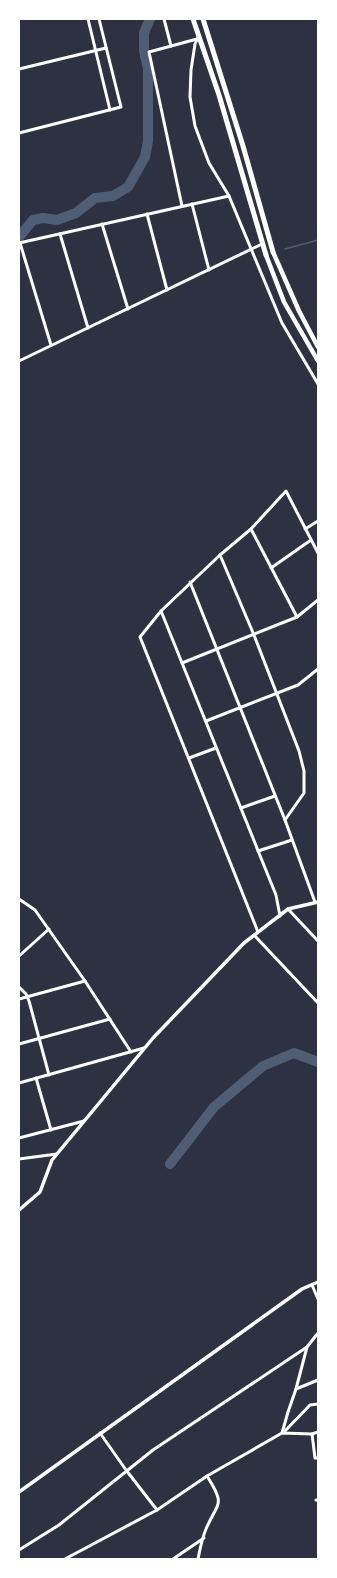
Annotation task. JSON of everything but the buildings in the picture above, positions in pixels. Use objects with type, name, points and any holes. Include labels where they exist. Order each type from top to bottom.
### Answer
[{"type":"highway","points":[[193,19],[228,124],[266,255]]},
{"type":"highway","points":[[203,19],[243,146],[273,252]]},
{"type":"main road","points":[[273,252],[292,296],[318,347]]},
{"type":"main road","points":[[266,255],[284,302],[318,361]]},
{"type":"street","points":[[88,19],[110,110]]},
{"type":"street","points":[[19,132],[121,107],[99,19]]},
{"type":"street","points":[[164,19],[171,46]]},
{"type":"street","points":[[182,206],[149,52],[198,37]]},
{"type":"street","points":[[198,37],[191,70],[190,97],[195,126],[209,164],[229,196],[282,323],[318,384]]},
{"type":"street","points":[[19,69],[106,48]]},
{"type":"street","points":[[51,346],[20,243],[229,196]]},
{"type":"street","points":[[192,204],[209,270]]},
{"type":"street","points":[[148,214],[167,290]]},
{"type":"street","points":[[102,224],[128,309]]},
{"type":"street","points":[[60,234],[88,328]]},
{"type":"street","points":[[19,361],[262,244]]},
{"type":"street","points":[[258,932],[140,637],[161,611],[190,582],[251,529],[286,491],[318,553]]},
{"type":"street","points":[[306,529],[318,521]]},
{"type":"street","points":[[251,529],[297,617]]},
{"type":"street","points":[[271,568],[311,540]]},
{"type":"street","points":[[220,555],[277,693],[299,751],[304,771],[304,793],[285,820]]},
{"type":"street","points":[[19,1210],[40,1192],[52,1160],[144,1048],[244,943],[288,910],[316,902],[190,582]]},
{"type":"street","points":[[182,663],[297,617],[318,600]]},
{"type":"street","points":[[161,611],[276,895],[280,916]]},
{"type":"street","points":[[206,721],[298,685],[318,669]]},
{"type":"street","points":[[188,758],[216,748]]},
{"type":"street","points":[[241,808],[275,796]]},
{"type":"street","points":[[258,851],[292,840]]},
{"type":"street","points":[[19,900],[35,910],[85,981],[131,1052]]},
{"type":"street","points":[[288,910],[318,941]]},
{"type":"street","points":[[19,956],[49,929]]},
{"type":"street","points":[[254,935],[318,1003]]},
{"type":"street","points":[[19,999],[85,981]]},
{"type":"street","points":[[19,987],[28,997],[49,1075]]},
{"type":"street","points":[[19,1044],[110,1019]]},
{"type":"street","points":[[19,1083],[144,1048]]},
{"type":"street","points":[[36,1078],[50,1130]]},
{"type":"street","points":[[19,1138],[84,1121]]},
{"type":"street","points":[[19,1159],[57,1154]]},
{"type":"street","points":[[19,1492],[302,1289],[318,1282]]},
{"type":"street","points":[[312,1285],[318,1299]]},
{"type":"street","points":[[19,1550],[59,1525],[126,1470],[153,1450],[307,1347],[318,1333]]},
{"type":"street","points":[[282,1433],[307,1347]]},
{"type":"street","points":[[296,1389],[318,1380]]},
{"type":"street","points":[[65,1559],[157,1510],[207,1476],[282,1433],[310,1405],[318,1404]]},
{"type":"street","points":[[282,1433],[312,1434],[318,1432]]},
{"type":"street","points":[[100,1433],[157,1510]]},
{"type":"street","points":[[312,1434],[315,1458],[318,1458]]},
{"type":"street","points":[[198,1559],[206,1529],[219,1506],[218,1493],[207,1476]]},
{"type":"street","points":[[173,1559],[204,1538]]},
{"type":"street","points":[[73,1554],[75,1559]]},
{"type":"waterway","points":[[19,237],[33,220],[43,218],[57,220],[76,213],[95,198],[113,196],[128,187],[145,157],[148,141],[148,69],[144,51],[144,33],[150,19]]},
{"type":"waterway","points":[[285,249],[318,240]]},
{"type":"waterway","points":[[170,1164],[214,1107],[263,1066],[294,1053],[318,1062]]}]
